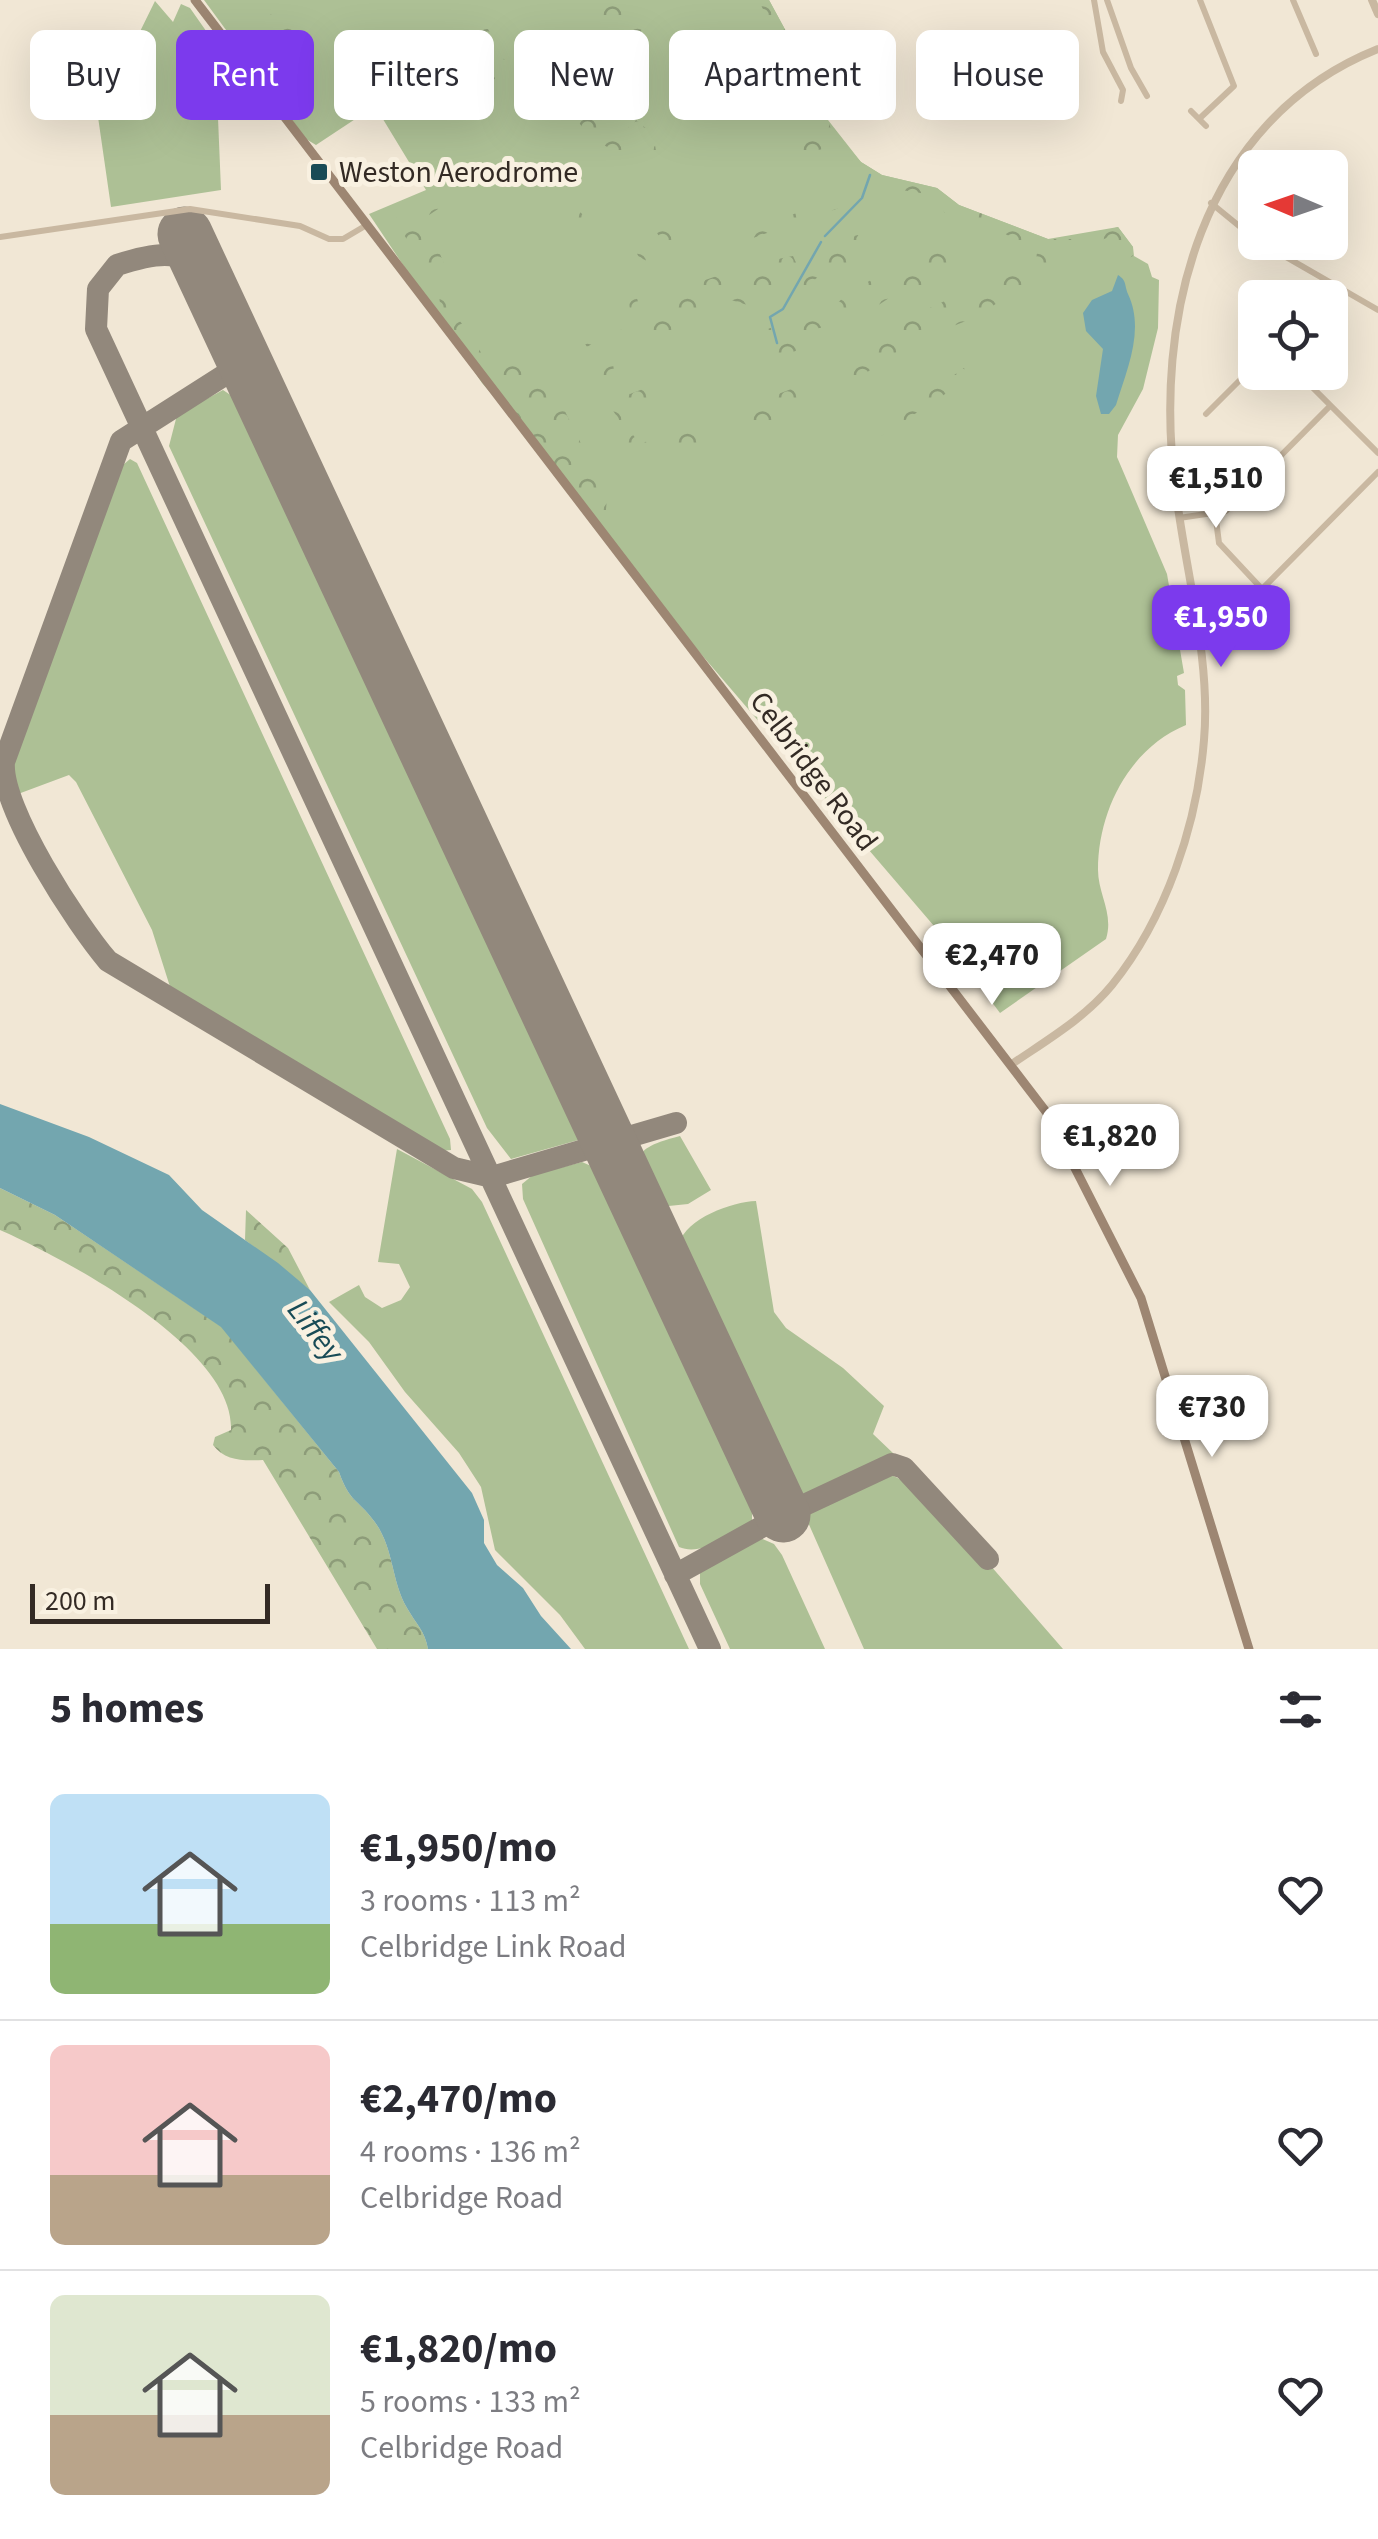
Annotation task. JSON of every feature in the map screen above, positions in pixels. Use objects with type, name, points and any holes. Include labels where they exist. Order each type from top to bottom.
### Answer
[{"type":"main road","name":"Celbridge Road","points":[[194,0],[1052,1120],[1136,1285],[1249,1649]]},
{"type":"street","points":[[1094,0],[1103,52],[1123,90],[1121,101]]},
{"type":"street","points":[[1107,0],[1131,68],[1147,96]]},
{"type":"street","points":[[1372,0],[1378,14]]},
{"type":"street","points":[[1199,119],[1233,88],[1202,1]]},
{"type":"street","points":[[1296,1],[1316,54]]},
{"type":"street","points":[[1012,1064],[1072,1023],[1112,986],[1144,939],[1170,886],[1197,783],[1205,719],[1171,446],[1174,351],[1187,267],[1211,202],[1235,161],[1280,111],[1334,70],[1378,49]]},
{"type":"street","points":[[1191,111],[1206,126]]},
{"type":"street","points":[[1211,202],[1238,224]]},
{"type":"street","points":[[0,237],[190,209],[300,226],[329,240],[342,239],[364,226]]},
{"type":"street","points":[[1291,260],[1378,310]]},
{"type":"street","points":[[1206,414],[1238,382]]},
{"type":"street","points":[[1314,390],[1378,454]]},
{"type":"street","points":[[1179,518],[1215,512],[1234,504],[1330,406]]},
{"type":"street","points":[[1215,512],[1220,543],[1262,590],[1378,472]]},
{"type":"green space","points":[[204,0],[769,0],[785,30],[669,30],[669,120],[828,120],[861,162],[882,175],[937,188],[959,205],[1048,239],[1118,227],[1133,247],[1134,256],[1148,264],[1152,277],[1159,280],[1158,328],[1143,389],[1118,435],[1117,457],[1167,574],[1184,673],[1177,676],[1178,685],[1185,690],[1186,725],[1149,749],[1134,765],[1111,804],[1099,847],[1098,870],[1108,921],[1106,939],[1000,1013],[940,933],[695,647],[570,484],[482,383],[369,214],[426,190],[384,120],[494,120],[494,30],[334,30],[334,120],[354,120],[316,145],[306,139],[292,120],[314,120],[314,30],[226,30]]},
{"type":"green space","points":[[758,0],[769,0],[785,30],[773,30]]},
{"type":"green space","points":[[155,1],[173,22],[181,4],[190,8],[205,30],[176,30],[176,120],[218,120],[221,190],[111,207],[98,120],[156,120],[156,30],[141,30]]},
{"type":"green space","points":[[630,2],[643,25],[641,30],[603,30],[597,5]]},
{"type":"green space","points":[[278,11],[299,24],[299,30],[267,30],[268,16]]},
{"type":"green space","points":[[462,26],[489,30],[456,30]]},
{"type":"green space","points":[[494,40],[506,63],[494,80]]},
{"type":"green space","points":[[578,120],[625,120],[632,140],[630,151],[607,147]]},
{"type":"green space","points":[[636,120],[653,134],[658,162],[651,162],[644,141],[632,126]]},
{"type":"green space","points":[[817,120],[828,120],[861,162],[882,175],[937,188],[959,205],[1048,239],[1077,239],[1118,227],[1133,247],[1133,256],[1124,260],[1118,238],[1108,237],[1044,272],[1036,263],[1037,251],[1030,246],[966,215],[945,213],[933,195],[870,185],[831,147],[793,156],[785,153],[784,142],[814,137],[822,129]]},
{"type":"green space","points":[[440,194],[447,203],[426,217],[421,227],[438,249],[460,304],[456,315],[488,363],[502,354],[541,363],[607,496],[606,510],[593,515],[441,312],[438,287],[395,221],[404,203]]},
{"type":"green space","points":[[837,198],[844,201],[842,207],[750,239],[749,232],[804,210],[807,200],[820,204]]},
{"type":"green space","points":[[573,212],[580,212],[600,231],[600,241],[592,253],[581,251],[572,232]]},
{"type":"green space","points":[[652,213],[665,220],[675,241],[668,254],[647,261],[639,257],[624,233],[628,227],[636,230],[649,249],[663,243],[647,216]]},
{"type":"green space","points":[[858,235],[867,247],[857,264],[828,269],[808,285],[796,286],[757,308],[715,295],[700,302],[702,323],[690,333],[666,341],[642,342],[645,314],[666,314],[674,291],[748,265],[793,256],[798,267],[819,245]]},
{"type":"green space","points":[[943,249],[964,252],[964,257],[925,286],[898,292],[856,320],[806,331],[800,338],[809,339],[809,346],[749,368],[765,346],[767,329],[828,312],[847,294],[883,273]]},
{"type":"green space","points":[[1010,271],[1024,276],[1024,287],[971,319],[910,343],[860,377],[824,392],[822,405],[791,412],[786,418],[733,425],[726,442],[666,451],[646,461],[631,453],[627,439],[633,435],[641,445],[670,434],[722,429],[731,412],[833,373],[897,323]]},
{"type":"green space","points":[[633,286],[642,314],[641,331],[614,356],[613,381],[630,394],[661,382],[665,387],[659,395],[634,405],[634,417],[623,426],[597,386],[597,379],[603,377],[601,357],[609,347],[595,342],[587,347],[575,327],[581,320],[606,334],[624,329],[631,316],[627,289]]},
{"type":"green space","points":[[964,368],[968,377],[861,450],[829,478],[818,478],[818,472]]},
{"type":"green space","points":[[223,390],[241,402],[424,788],[582,1139],[511,1159],[487,1128],[169,446],[177,415]]},
{"type":"green space","points":[[130,459],[137,463],[450,1139],[451,1150],[440,1151],[172,993],[152,930],[76,782],[69,775],[18,794],[11,779],[17,747],[117,470]]},
{"type":"green space","points":[[680,1136],[711,1190],[688,1204],[659,1207],[641,1168],[642,1153]]},
{"type":"green space","points":[[397,1149],[472,1189],[482,1202],[689,1649],[585,1649],[560,1615],[495,1550],[481,1487],[459,1453],[405,1392],[369,1342],[329,1302],[359,1285],[365,1297],[382,1308],[401,1300],[410,1287],[399,1264],[378,1262]]},
{"type":"green space","points":[[582,1162],[598,1169],[752,1503],[752,1521],[698,1549],[679,1547],[523,1199],[522,1184],[533,1175]]},
{"type":"green space","points":[[0,1188],[55,1215],[222,1327],[339,1472],[350,1495],[381,1531],[402,1598],[428,1649],[377,1649],[263,1460],[229,1457],[213,1445],[215,1437],[231,1430],[225,1399],[206,1368],[177,1338],[103,1284],[0,1230]]},
{"type":"green space","points":[[756,1201],[774,1312],[786,1328],[843,1368],[884,1406],[873,1434],[894,1454],[803,1499],[790,1491],[679,1244],[700,1219],[735,1204]]},
{"type":"green space","points":[[246,1210],[288,1248],[310,1290],[245,1240]]},
{"type":"green space","points":[[878,1473],[890,1474],[913,1489],[962,1546],[970,1542],[1063,1649],[864,1649],[803,1511]]},
{"type":"green space","points":[[760,1538],[774,1544],[782,1555],[825,1649],[730,1649],[700,1584],[700,1572]]},
{"type":"water","points":[[1118,275],[1133,308],[1135,335],[1116,405],[1109,414],[1101,414],[1096,396],[1103,349],[1086,331],[1083,313],[1092,300],[1112,291]]},
{"type":"water","name":"Liffey","points":[[0,1104],[89,1137],[169,1175],[202,1210],[310,1290],[472,1493],[484,1520],[484,1543],[497,1565],[523,1588],[541,1616],[571,1649],[428,1649],[402,1598],[381,1531],[350,1495],[339,1472],[221,1327],[55,1215],[0,1188]]},
{"type":"waterway","points":[[825,236],[862,198],[870,175]]},
{"type":"waterway","points":[[777,343],[770,317],[783,309],[821,242]]},
{"type":"taxiway","points":[[205,275],[187,259],[176,256],[153,256],[117,265],[98,289],[96,329],[710,1649]]},
{"type":"taxiway","points":[[245,362],[121,441],[4,762],[14,808],[43,866],[108,961],[454,1168],[492,1177],[676,1123]]},
{"type":"taxiway","points":[[675,1575],[783,1515],[892,1464],[904,1468],[988,1559]]},
{"type":"runway","points":[[185,234],[783,1515]]},
{"type":"place","name":"Weston Aerodrome","points":[[319,172]]}]
